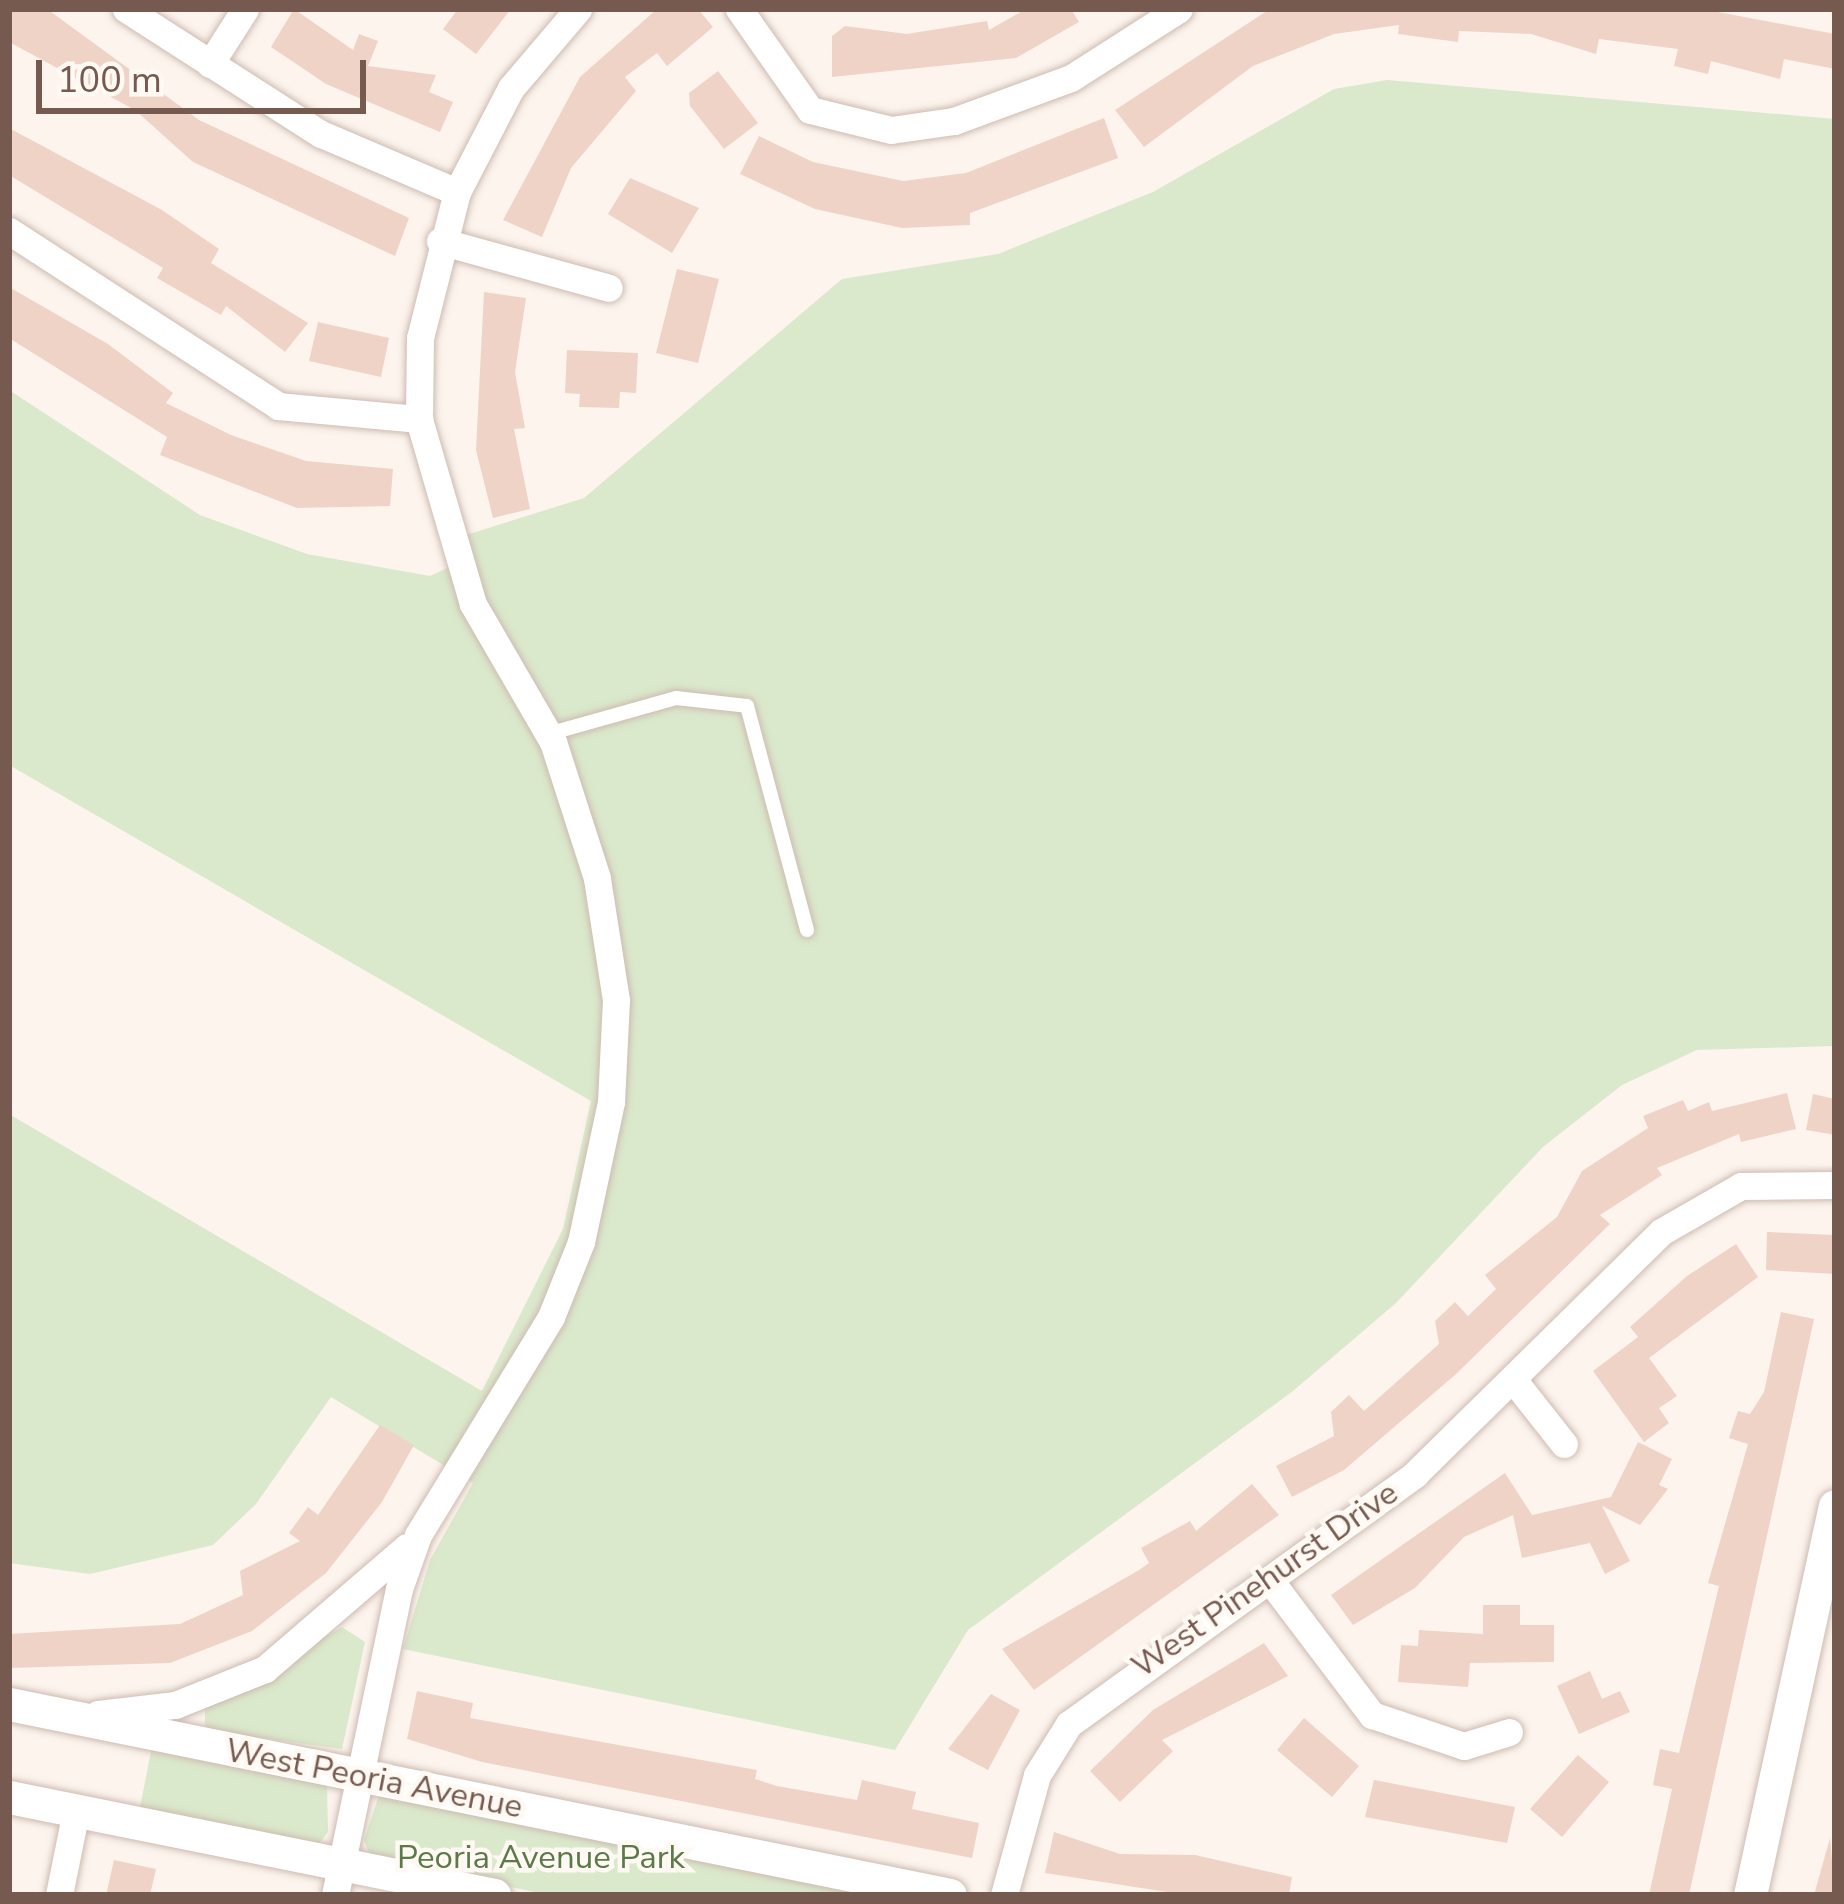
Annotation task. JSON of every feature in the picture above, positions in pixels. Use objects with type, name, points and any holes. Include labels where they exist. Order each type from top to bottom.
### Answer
[{"type":"street","points":[[126,9],[321,134],[457,192]]},
{"type":"street","points":[[210,64],[245,9]]},
{"type":"street","points":[[61,1715],[140,1712],[244,1680],[361,1598],[418,1535],[550,1317],[607,1134],[616,1000],[606,923],[548,734],[473,604],[418,419],[440,241],[457,192],[511,88],[578,9]]},
{"type":"street","points":[[739,9],[810,110],[891,130],[954,121],[1071,78],[1179,9]]},
{"type":"street","points":[[9,231],[278,406],[418,419]]},
{"type":"street","points":[[440,241],[609,289]]},
{"type":"street","name":"West Pinehurst Drive","points":[[1004,1895],[1037,1775],[1069,1724],[1272,1583],[1515,1382],[1660,1232],[1741,1186],[1835,1185]]},
{"type":"street","points":[[1515,1382],[1564,1444]]},
{"type":"street","points":[[1750,1895],[1835,1507]]},
{"type":"street","points":[[338,1879],[418,1535]]},
{"type":"street","points":[[1272,1583],[1372,1715],[1464,1746],[1509,1732]]},
{"type":"street","name":"West Peoria Avenue","points":[[9,1704],[950,1895]]},
{"type":"street","points":[[9,1797],[338,1879],[494,1895]]},
{"type":"street","points":[[59,1895],[76,1811]]},
{"type":"lane","points":[[548,734],[676,698],[747,706],[806,930]]},
{"type":"green space","points":[[1387,80],[1835,119],[1835,1046],[1697,1050],[1622,1085],[1543,1147],[1396,1303],[1293,1391],[968,1630],[895,1750],[403,1649],[430,1560],[473,1483],[331,1397],[256,1504],[213,1545],[90,1574],[9,1563],[9,1114],[482,1391],[563,1229],[591,1101],[9,765],[9,390],[200,515],[307,554],[430,576],[458,563],[450,540],[584,498],[842,279],[998,254],[1153,192],[1334,89]]},
{"type":"green space","points":[[342,1627],[365,1642],[342,1749],[205,1730],[205,1706]]},
{"type":"green space","points":[[152,1746],[327,1783],[328,1832],[319,1844],[139,1813]]},
{"type":"green space","name":"Peoria Avenue Park","points":[[379,1795],[898,1895],[548,1895],[370,1856],[364,1840]]},
{"type":"building","points":[[9,9],[47,9],[199,120],[409,218],[395,256],[193,162],[135,110],[9,42]]},
{"type":"building","points":[[294,9],[353,50],[359,34],[378,41],[368,66],[436,75],[429,92],[453,102],[440,132],[326,84],[271,47]]},
{"type":"building","points":[[458,9],[511,9],[476,54],[443,29]]},
{"type":"building","points":[[657,9],[698,9],[713,27],[667,66],[657,53],[625,77],[636,91],[571,168],[542,237],[503,220],[580,77]]},
{"type":"building","points":[[1026,9],[1071,9],[1079,22],[1016,58],[832,77],[832,36],[845,26],[907,34],[987,21],[989,30]]},
{"type":"building","points":[[1270,9],[1702,9],[1835,34],[1835,69],[1784,59],[1780,79],[1711,61],[1708,74],[1674,66],[1678,49],[1599,39],[1596,54],[1531,34],[1459,31],[1458,42],[1398,34],[1399,25],[1334,34],[1253,66],[1144,147],[1115,110]]},
{"type":"building","points":[[718,71],[758,123],[724,149],[690,106],[689,93]]},
{"type":"building","points":[[1104,118],[1118,158],[970,213],[970,225],[902,228],[815,209],[740,174],[759,136],[813,162],[903,181],[966,173]]},
{"type":"building","points":[[9,128],[162,210],[219,249],[211,263],[308,323],[285,352],[226,306],[221,315],[157,278],[163,268],[9,175]]},
{"type":"building","points":[[630,178],[699,208],[672,253],[608,214]]},
{"type":"building","points":[[677,269],[719,279],[698,363],[656,353]]},
{"type":"building","points":[[9,287],[108,344],[173,393],[166,403],[231,435],[306,461],[393,469],[390,506],[297,508],[160,455],[167,437],[9,338]]},
{"type":"building","points":[[484,292],[526,298],[515,372],[525,428],[514,429],[530,509],[493,518],[476,450]]},
{"type":"building","points":[[318,322],[389,338],[381,377],[309,361]]},
{"type":"building","points":[[567,350],[638,353],[636,393],[620,392],[619,408],[579,407],[580,394],[565,393]]},
{"type":"building","points":[[1787,1093],[1796,1129],[1741,1142],[1739,1134],[1657,1168],[1662,1175],[1600,1215],[1610,1224],[1455,1375],[1344,1470],[1292,1497],[1276,1466],[1334,1436],[1331,1412],[1349,1395],[1364,1411],[1439,1344],[1435,1321],[1455,1302],[1468,1316],[1496,1289],[1485,1275],[1557,1217],[1582,1171],[1648,1128],[1643,1116],[1683,1100],[1688,1111],[1709,1102],[1712,1111]]},
{"type":"building","points":[[1813,1094],[1835,1099],[1835,1135],[1806,1130]]},
{"type":"building","points":[[1767,1232],[1835,1235],[1835,1274],[1766,1270]]},
{"type":"building","points":[[1736,1244],[1758,1277],[1649,1358],[1677,1396],[1659,1408],[1669,1423],[1644,1442],[1593,1371],[1638,1337],[1630,1327],[1687,1276]]},
{"type":"building","points":[[1781,1312],[1814,1319],[1689,1895],[1649,1895],[1672,1789],[1653,1785],[1660,1749],[1679,1753],[1719,1586],[1708,1583],[1748,1444],[1729,1438],[1738,1411],[1750,1414],[1764,1392]]},
{"type":"building","points":[[380,1425],[414,1445],[382,1502],[326,1573],[252,1631],[170,1663],[9,1668],[9,1634],[180,1624],[243,1595],[240,1571],[300,1541],[289,1533],[308,1507],[318,1515]]},
{"type":"building","points":[[1638,1442],[1672,1459],[1659,1485],[1668,1489],[1640,1525],[1602,1506],[1630,1561],[1605,1574],[1590,1543],[1522,1558],[1513,1515],[1464,1537],[1415,1588],[1353,1625],[1331,1595],[1505,1473],[1532,1515],[1611,1497]]},
{"type":"building","points":[[1252,1484],[1279,1515],[1034,1690],[1002,1649],[1139,1570],[1149,1563],[1141,1548],[1190,1521],[1196,1531]]},
{"type":"building","points":[[1483,1605],[1520,1605],[1520,1625],[1554,1625],[1554,1662],[1470,1663],[1468,1687],[1398,1682],[1401,1645],[1418,1646],[1419,1630],[1483,1634]]},
{"type":"building","points":[[1264,1643],[1288,1676],[1162,1740],[1173,1751],[1120,1802],[1090,1771],[1153,1710]]},
{"type":"building","points":[[1590,1671],[1602,1699],[1620,1691],[1630,1712],[1579,1734],[1557,1686]]},
{"type":"building","points":[[417,1691],[473,1703],[470,1718],[757,1770],[755,1779],[777,1786],[857,1800],[862,1780],[916,1792],[912,1809],[979,1823],[972,1858],[482,1762],[407,1739]]},
{"type":"building","points":[[991,1694],[1020,1710],[988,1770],[948,1749]]},
{"type":"building","points":[[1304,1718],[1359,1766],[1332,1797],[1277,1750]]},
{"type":"building","points":[[1578,1755],[1609,1782],[1562,1837],[1530,1809]]},
{"type":"building","points":[[1374,1780],[1515,1807],[1507,1843],[1365,1817]]},
{"type":"building","points":[[1054,1832],[1120,1854],[1195,1855],[1292,1877],[1289,1895],[1186,1895],[1045,1873]]},
{"type":"building","points":[[1830,1838],[1835,1895],[1814,1895]]},
{"type":"building","points":[[114,1860],[156,1869],[150,1895],[106,1895]]}]
